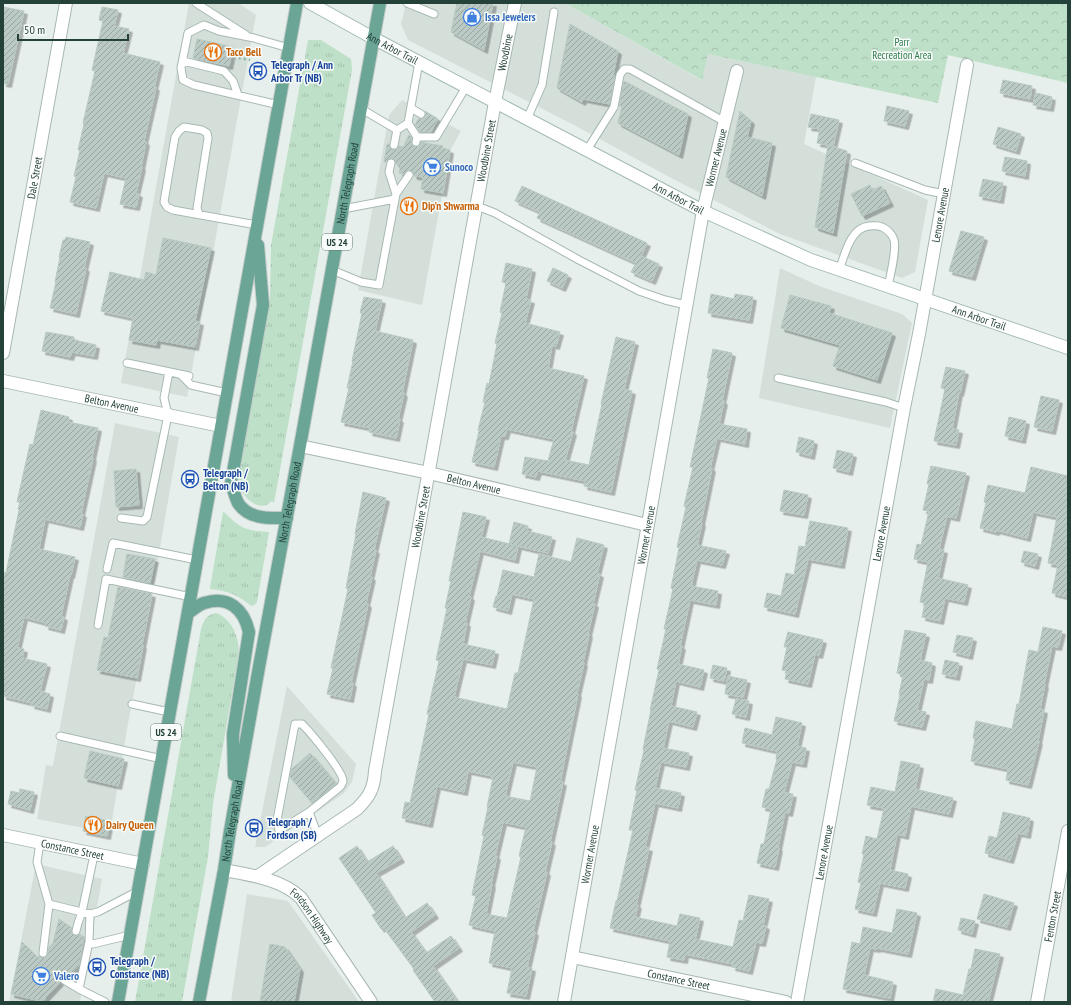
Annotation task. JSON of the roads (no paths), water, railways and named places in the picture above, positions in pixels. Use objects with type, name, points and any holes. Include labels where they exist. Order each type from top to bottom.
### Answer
[{"type":"main road","name":"US 24","points":[[118,1002],[297,3]]},
{"type":"main road","name":"North Telegraph Road","points":[[199,1002],[380,3]]},
{"type":"main road","points":[[257,227],[263,305],[230,483],[238,504],[247,512],[256,517],[287,518]]},
{"type":"main road","points":[[188,613],[203,604],[216,600],[228,602],[234,606],[244,618],[249,632],[233,734],[235,802]]},
{"type":"street","name":"Dale Street","points":[[3,353],[66,3]]},
{"type":"street","name":"Ann Arbor Trail","points":[[310,3],[373,38],[704,211],[811,260],[1068,348]]},
{"type":"street","name":"Woodbine","points":[[495,102],[515,3]]},
{"type":"street","name":"Lenore Avenue","points":[[798,1002],[904,408],[926,300],[967,65]]},
{"type":"street","name":"Wormer Avenue","points":[[564,1002],[686,305],[704,211],[737,71]]},
{"type":"street","name":"Woodbine Street","points":[[258,876],[357,809],[366,800],[375,780],[375,771],[495,102]]},
{"type":"street","name":"Belton Avenue","points":[[3,380],[221,426]]},
{"type":"street","name":"Belton Avenue","points":[[300,446],[429,473],[648,525]]},
{"type":"street","name":"Fenton Street","points":[[1037,1002],[1068,831]]},
{"type":"street","name":"Constance Street","points":[[3,834],[143,864]]},
{"type":"street","name":"Fordson Highway","points":[[224,870],[258,876],[295,892],[301,898],[371,1002]]},
{"type":"street","name":"Constance Street","points":[[572,957],[786,1002]]},
{"type":"lane","points":[[196,3],[250,37]]},
{"type":"lane","points":[[409,3],[434,14]]},
{"type":"lane","points":[[527,119],[542,85],[554,12]]},
{"type":"lane","points":[[279,105],[194,85],[183,80],[181,68],[188,32],[204,25],[219,31],[250,37],[289,48]]},
{"type":"lane","points":[[183,61],[224,71],[233,81],[238,95]]},
{"type":"lane","points":[[419,62],[408,123],[416,139],[436,137],[439,124],[466,87]]},
{"type":"lane","points":[[588,150],[614,107],[620,75],[624,69],[630,69],[725,122]]},
{"type":"lane","points":[[360,108],[397,130]]},
{"type":"lane","points":[[411,108],[421,114]]},
{"type":"lane","points":[[394,145],[397,130],[408,123]]},
{"type":"lane","points":[[199,214],[197,208],[208,138],[207,133],[202,130],[184,127],[175,137],[164,202],[167,207],[173,210],[199,214],[257,227]]},
{"type":"lane","points":[[391,163],[389,172],[395,196]]},
{"type":"lane","points":[[855,163],[925,190],[944,194]]},
{"type":"lane","points":[[332,270],[361,282],[379,285],[395,196],[409,175]]},
{"type":"lane","points":[[342,209],[395,196]]},
{"type":"lane","points":[[477,206],[494,213],[639,291],[665,300],[686,305]]},
{"type":"lane","points":[[839,270],[850,241],[856,232],[865,227],[878,225],[888,230],[894,241],[894,256],[888,287]]},
{"type":"lane","points":[[127,363],[189,376]]},
{"type":"lane","points":[[121,518],[143,521],[147,517],[168,415],[164,398],[169,372]]},
{"type":"lane","points":[[181,375],[191,385],[227,393]]},
{"type":"lane","points":[[778,378],[886,402],[904,408]]},
{"type":"lane","points":[[107,569],[113,542],[197,560]]},
{"type":"lane","points":[[98,625],[106,579],[191,597]]},
{"type":"lane","points":[[132,704],[169,712]]},
{"type":"lane","points":[[295,724],[302,724],[311,734],[341,773],[343,781],[340,787],[309,812],[279,830],[278,820],[295,724]]},
{"type":"lane","points":[[60,736],[162,759]]},
{"type":"lane","points":[[309,812],[318,836]]},
{"type":"lane","points":[[40,843],[37,862],[49,904],[43,953]]},
{"type":"lane","points":[[79,988],[89,942],[86,913],[94,854]]},
{"type":"lane","points":[[49,904],[86,913],[98,912],[138,891]]},
{"type":"lane","points":[[76,931],[78,922],[86,913]]},
{"type":"lane","points":[[89,942],[92,944],[130,935]]},
{"type":"lane","points":[[64,980],[106,1002]]},
{"type":"place","name":"Issa Jewelers","points":[[472,17]]},
{"type":"place","name":"Taco Bell","points":[[213,52]]},
{"type":"place","name":"Telegraph / Ann Arbor Tr (NB)","points":[[258,71]]},
{"type":"place","name":"Sunoco","points":[[432,167]]},
{"type":"place","name":"Dip'n Shwarma","points":[[409,206]]},
{"type":"place","name":"Telegraph / Belton (NB)","points":[[190,479]]},
{"type":"place","name":"Dairy Queen","points":[[93,825]]},
{"type":"place","name":"Telegraph / Fordson (SB)","points":[[254,828]]},
{"type":"place","name":"Telegraph / Constance (NB)","points":[[97,967]]},
{"type":"place","name":"Valero","points":[[41,976]]},
{"type":"park label","name":"Parr Recreation Area","points":[[902,48]]}]
